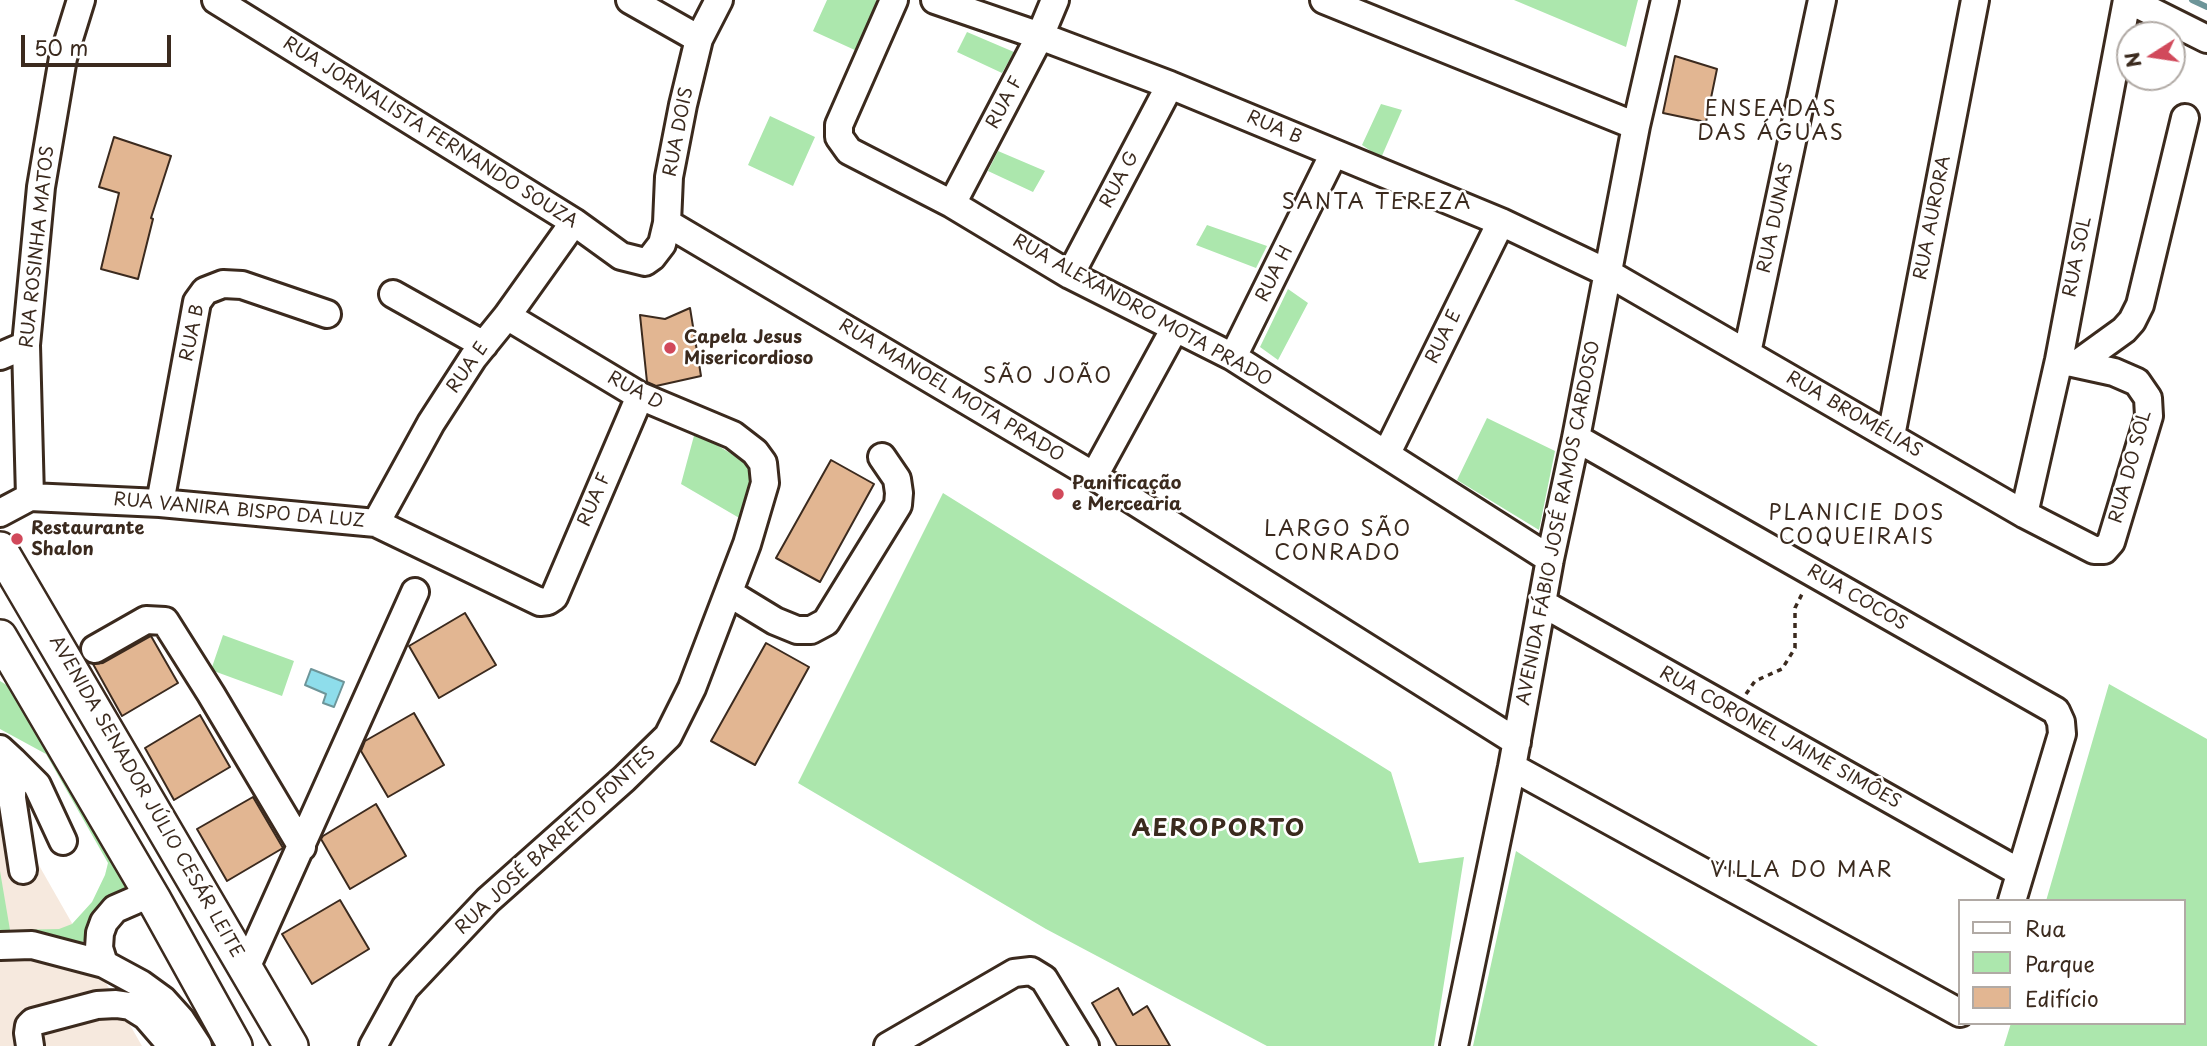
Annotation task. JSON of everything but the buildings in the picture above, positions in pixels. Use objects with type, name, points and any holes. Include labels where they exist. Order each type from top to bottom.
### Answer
[{"type":"main road","name":"AVENIDA SENADOR JÚLIO CESÁR LEITE","points":[[0,549],[291,1046]]},
{"type":"main road","points":[[0,637],[10,669],[153,898],[235,1046]]},
{"type":"street","name":"RUA ROSINHA MATOS","points":[[30,497],[26,345],[41,187],[63,58],[81,0]]},
{"type":"street","name":"RUA JORNALISTA FERNANDO SOUZA","points":[[216,0],[574,222],[621,256],[645,262]]},
{"type":"street","points":[[630,0],[699,39]]},
{"type":"street","name":"RUA DOIS","points":[[645,262],[662,244],[667,223],[669,177],[683,106],[699,39],[719,0]]},
{"type":"street","name":"RUA ALEXANDRO MOTA PRADO","points":[[894,0],[839,125],[839,137],[849,151],[952,204],[1069,275],[1234,356],[1550,559]]},
{"type":"street","name":"RUA B","points":[[935,0],[1170,85],[1501,222],[1606,272]]},
{"type":"street","name":"RUA F","points":[[952,204],[1040,36],[1055,0]]},
{"type":"street","points":[[1324,0],[1636,125]]},
{"type":"street","name":"AVENIDA FÁBIO JOSÉ RAMOS CARDOSO","points":[[1454,1046],[1514,754],[1606,272],[1665,0]]},
{"type":"street","name":"RUA DUNAS","points":[[1747,353],[1822,0]]},
{"type":"street","name":"RUA AURORA","points":[[1891,436],[1975,0]]},
{"type":"street","points":[[2128,0],[2207,39]]},
{"type":"street","name":"RUA SOL","points":[[2024,514],[2068,362],[2128,0]]},
{"type":"street","name":"RUA G","points":[[1069,275],[1170,85]]},
{"type":"street","points":[[2068,362],[2124,330],[2140,305],[2185,118]]},
{"type":"street","name":"RUA H","points":[[1234,356],[1334,153]]},
{"type":"street","name":"RUA E","points":[[376,523],[431,423],[574,222]]},
{"type":"street","name":"RUA E","points":[[1387,453],[1501,222]]},
{"type":"street","name":"RUA MANOEL MOTA PRADO","points":[[667,223],[1094,476],[1514,754],[1958,1012]]},
{"type":"street","name":"RUA BROMÉLIAS","points":[[1606,272],[2024,514],[2094,550],[2104,550]]},
{"type":"street","name":"RUA B","points":[[160,503],[197,302],[205,291],[223,284],[242,285],[327,314]]},
{"type":"street","points":[[393,293],[484,345]]},
{"type":"street","name":"RUA D","points":[[507,316],[640,396],[733,435],[755,452],[763,463]]},
{"type":"street","points":[[1094,476],[1175,328]]},
{"type":"street","points":[[0,356],[26,345]]},
{"type":"street","name":"RUA DO SOL","points":[[2068,362],[2114,372],[2137,382],[2148,398],[2149,416],[2111,542],[2104,550]]},
{"type":"street","name":"RUA F","points":[[548,601],[554,597],[640,396]]},
{"type":"street","name":"RUA COCOS","points":[[1576,438],[2056,711],[2062,722],[2062,734],[2019,872]]},
{"type":"street","points":[[729,593],[797,630],[811,630],[826,622],[898,505],[897,480],[882,457]]},
{"type":"street","name":"RUA JOSÉ BARRETO FONTES","points":[[373,1046],[405,988],[459,930],[488,900],[624,779],[668,736],[692,688],[747,544],[765,483],[763,463]]},
{"type":"street","points":[[0,513],[30,497]]},
{"type":"street","name":"RUA VANIRA BISPO DA LUZ","points":[[30,497],[160,503],[376,523],[540,602],[548,601]]},
{"type":"street","points":[[246,968],[415,593]]},
{"type":"street","name":"RUA CORONEL JAIME SIMÔES","points":[[1542,603],[2019,872]]},
{"type":"street","points":[[95,649],[146,620],[165,621],[302,847]]},
{"type":"street","points":[[6,755],[37,785],[63,841]]},
{"type":"street","points":[[6,755],[23,870]]},
{"type":"street","points":[[2012,899],[2019,872]]},
{"type":"street","points":[[104,964],[99,948],[104,922],[115,909],[138,899],[153,898]]},
{"type":"street","points":[[0,946],[32,945],[104,964],[141,984],[163,1000],[181,1020],[198,1046]]},
{"type":"street","points":[[896,1044],[1014,974],[1031,971],[1044,979],[1084,1046]]},
{"type":"street","points":[[30,1046],[28,1033],[33,1022],[97,1005],[116,1004],[130,1006],[146,1016],[172,1046]]},
{"type":"path","points":[[1734,712],[1755,681],[1782,668],[1795,648],[1795,608],[1813,573]]},
{"type":"shaded area","points":[[0,797],[142,1046],[0,1046]]},
{"type":"green space","points":[[827,0],[880,2],[857,51],[813,31]]},
{"type":"green space","points":[[1514,0],[1638,0],[1626,47]]},
{"type":"green space","points":[[967,32],[1014,52],[1002,73],[957,52]]},
{"type":"green space","points":[[1381,104],[1402,110],[1381,158],[1362,145]]},
{"type":"green space","points":[[770,116],[815,137],[793,186],[748,165]]},
{"type":"green space","points":[[998,151],[1045,171],[1033,192],[988,171]]},
{"type":"green space","points":[[1207,225],[1267,246],[1256,268],[1196,245]]},
{"type":"green space","points":[[1288,289],[1308,303],[1278,360],[1260,347]]},
{"type":"green space","points":[[1487,418],[1555,451],[1539,530],[1457,480]]},
{"type":"green space","points":[[695,432],[755,468],[758,480],[741,519],[681,484]]},
{"type":"green space","points":[[943,493],[1391,772],[1419,863],[1464,857],[1434,1046],[1267,1046],[1046,929],[798,783]]},
{"type":"green space","points":[[223,635],[294,661],[282,696],[211,670]]},
{"type":"green space","points":[[0,681],[20,693],[131,890],[88,928],[81,948],[0,939],[0,871],[10,930],[59,929],[72,924],[92,902],[108,863],[46,754],[0,729]]},
{"type":"green space","points":[[2109,684],[2207,739],[2207,1046],[2004,1046],[2010,1025],[2186,1025],[2186,899],[2047,899]]},
{"type":"green space","points":[[1516,851],[1818,1046],[1473,1046]]},
{"type":"water","points":[[311,669],[344,682],[334,707],[323,703],[326,694],[305,685]]},
{"type":"waterway","points":[[2192,0],[2207,7]]},
{"type":"place","name":"Capela Jesus Misericordioso","points":[[670,348]]},
{"type":"place","name":"Panificação e Mercearia","points":[[1058,494]]},
{"type":"place","name":"Restaurante Shalon","points":[[17,539]]},
{"type":"district","name":"ENSEADAS DAS ÁGUAS","points":[[1771,122]]},
{"type":"district","name":"SANTA TEREZA","points":[[1377,203]]},
{"type":"district","name":"SÃO JOÃO","points":[[1048,377]]},
{"type":"district","name":"PLANICIE DOS COQUEIRAIS","points":[[1857,526]]},
{"type":"district","name":"LARGO SÃO CONRADO","points":[[1338,542]]},
{"type":"district","name":"AEROPORTO","points":[[1219,829]]},
{"type":"district","name":"VILLA DO MAR","points":[[1802,871]]}]
